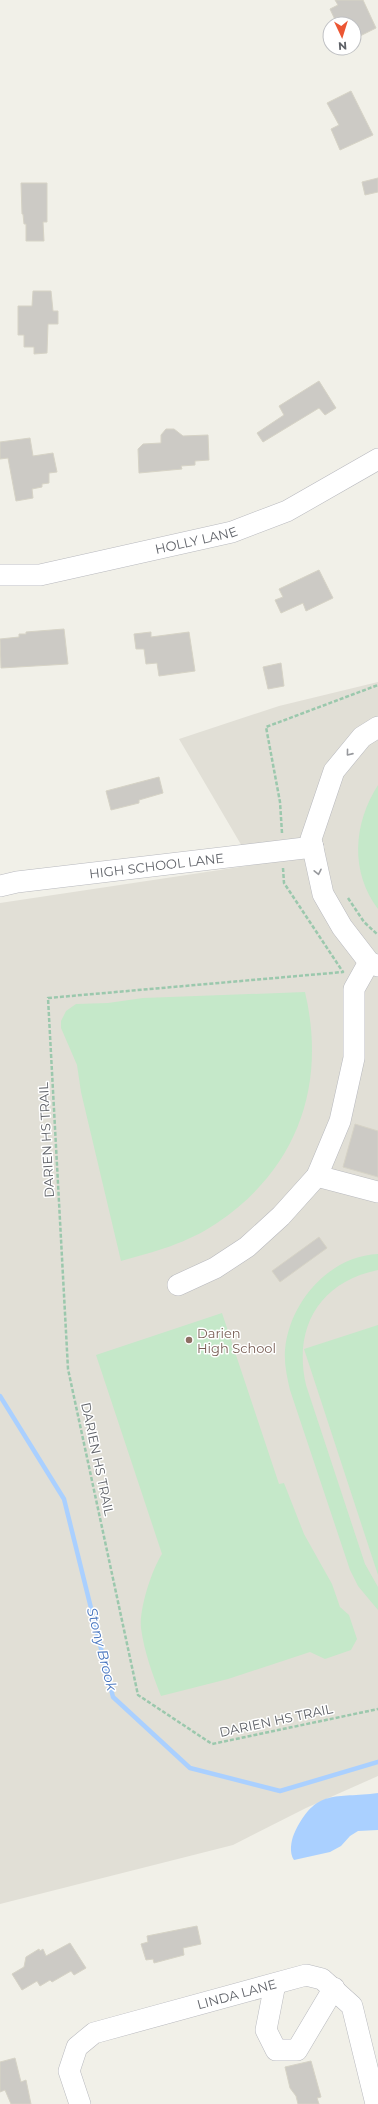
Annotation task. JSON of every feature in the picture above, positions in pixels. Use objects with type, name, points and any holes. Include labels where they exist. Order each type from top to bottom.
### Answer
[{"type":"street","name":"HOLLY LANE","points":[[0,575],[40,575],[232,532],[287,511],[378,459]]},
{"type":"street","points":[[178,1285],[215,1268],[247,1247],[280,1216],[317,1176],[340,1121],[354,1058],[354,989],[373,964],[342,927],[323,894],[311,839],[334,771],[362,737],[378,727]]},
{"type":"street","name":"HIGH SCHOOL LANE","points":[[0,886],[17,882],[313,847]]},
{"type":"street","points":[[317,1176],[378,1192]]},
{"type":"street","name":"LINDA LANE","points":[[80,2104],[69,2070],[77,2048],[94,2033],[306,1975],[322,1979],[334,1988],[352,2006],[376,2104]]},
{"type":"street","points":[[275,1984],[266,2030],[276,2050],[297,2050],[334,1988]]},
{"type":"path","name":"DARIEN HS TRAIL","points":[[378,685],[266,727],[280,802],[284,883],[343,972],[48,998],[68,1369],[138,1695],[212,1744],[378,1709]]},
{"type":"path","points":[[346,896],[364,922],[378,935]]},
{"type":"shaded area","name":"Darien High School","points":[[378,682],[378,1776],[306,1808],[233,1845],[0,1904],[0,903],[253,865],[179,739],[279,706]]},
{"type":"green space","points":[[378,785],[378,909],[369,895],[363,880],[359,864],[358,848],[364,816]]},
{"type":"green space","points":[[305,992],[311,1027],[312,1060],[308,1092],[299,1122],[286,1151],[268,1177],[245,1201],[217,1223],[183,1241],[121,1261],[81,1092],[77,1065],[61,1028],[61,1021],[66,1011],[76,1004],[108,1003],[143,998]]},
{"type":"green space","points":[[378,1254],[378,1270],[357,1276],[340,1285],[326,1297],[315,1311],[308,1327],[303,1345],[303,1364],[306,1385],[365,1564],[378,1587],[378,1610],[358,1586],[350,1570],[290,1390],[286,1370],[285,1350],[288,1332],[294,1315],[303,1299],[315,1285],[328,1273],[343,1263],[360,1257]]},
{"type":"green space","points":[[222,1313],[279,1484],[284,1483],[304,1534],[332,1584],[340,1607],[349,1615],[357,1639],[351,1650],[325,1659],[310,1652],[228,1679],[161,1696],[146,1654],[142,1637],[141,1620],[147,1590],[154,1569],[162,1554],[96,1355]]},
{"type":"green space","points":[[378,1325],[378,1575],[304,1349]]},
{"type":"water","points":[[378,1793],[378,1830],[358,1831],[350,1836],[341,1846],[330,1852],[294,1860],[292,1857],[291,1843],[302,1819],[310,1809],[319,1802],[328,1798]]},
{"type":"building","points":[[335,0],[363,0],[376,28],[362,35],[362,16],[333,16],[330,9],[338,5]]},
{"type":"building","points":[[351,91],[373,135],[340,150],[331,129],[339,125],[327,103]]},
{"type":"building","points":[[378,178],[378,192],[365,195],[362,182]]},
{"type":"building","points":[[21,183],[47,183],[47,222],[43,222],[44,241],[26,241],[26,224],[24,224],[22,214]]},
{"type":"building","points":[[33,291],[51,291],[53,311],[58,311],[58,324],[48,324],[47,353],[34,354],[34,347],[24,347],[24,335],[18,335],[18,306],[32,306]]},
{"type":"building","points":[[319,381],[336,408],[325,415],[319,408],[263,442],[257,433],[284,415],[279,406]]},
{"type":"building","points":[[166,429],[174,429],[183,436],[208,435],[209,460],[195,461],[195,465],[181,466],[182,469],[139,473],[138,449],[143,444],[161,443],[161,435]]},
{"type":"building","points":[[30,438],[33,456],[53,453],[57,472],[49,473],[49,483],[42,484],[42,487],[32,489],[33,498],[16,501],[8,458],[0,459],[0,442]]},
{"type":"building","points":[[319,570],[333,598],[306,611],[303,603],[281,613],[275,600],[283,597],[279,589]]},
{"type":"building","points":[[64,629],[68,664],[1,668],[0,639],[19,637],[19,634],[26,634],[26,632]]},
{"type":"building","points":[[151,632],[151,637],[189,632],[195,671],[159,676],[157,663],[146,664],[144,649],[136,649],[134,634]]},
{"type":"building","points":[[281,663],[284,686],[268,689],[263,667]]},
{"type":"building","points":[[159,777],[163,793],[139,800],[139,803],[111,810],[106,791]]},
{"type":"building","points":[[355,1124],[378,1131],[378,1177],[343,1167]]},
{"type":"building","points":[[319,1237],[327,1248],[280,1282],[272,1271]]},
{"type":"building","points":[[197,1926],[201,1944],[183,1948],[184,1955],[154,1963],[153,1959],[146,1960],[141,1944],[148,1942],[147,1936]]},
{"type":"building","points":[[70,1943],[86,1968],[74,1975],[71,1971],[52,1982],[50,1980],[40,1986],[37,1981],[22,1990],[12,1974],[24,1967],[26,1957],[39,1949],[40,1951],[43,1949],[46,1956]]},
{"type":"building","points":[[15,2058],[21,2082],[26,2080],[31,2104],[11,2104],[5,2090],[0,2092],[0,2062]]},
{"type":"building","points":[[311,2061],[321,2097],[317,2098],[319,2104],[298,2104],[296,2096],[290,2088],[285,2067]]},
{"type":"waterway","name":"Stony Brook","points":[[0,1396],[64,1499],[113,1697],[190,1768],[280,1791],[378,1762]]},
{"type":"place","name":"Darien High School","points":[[189,1340]]}]
